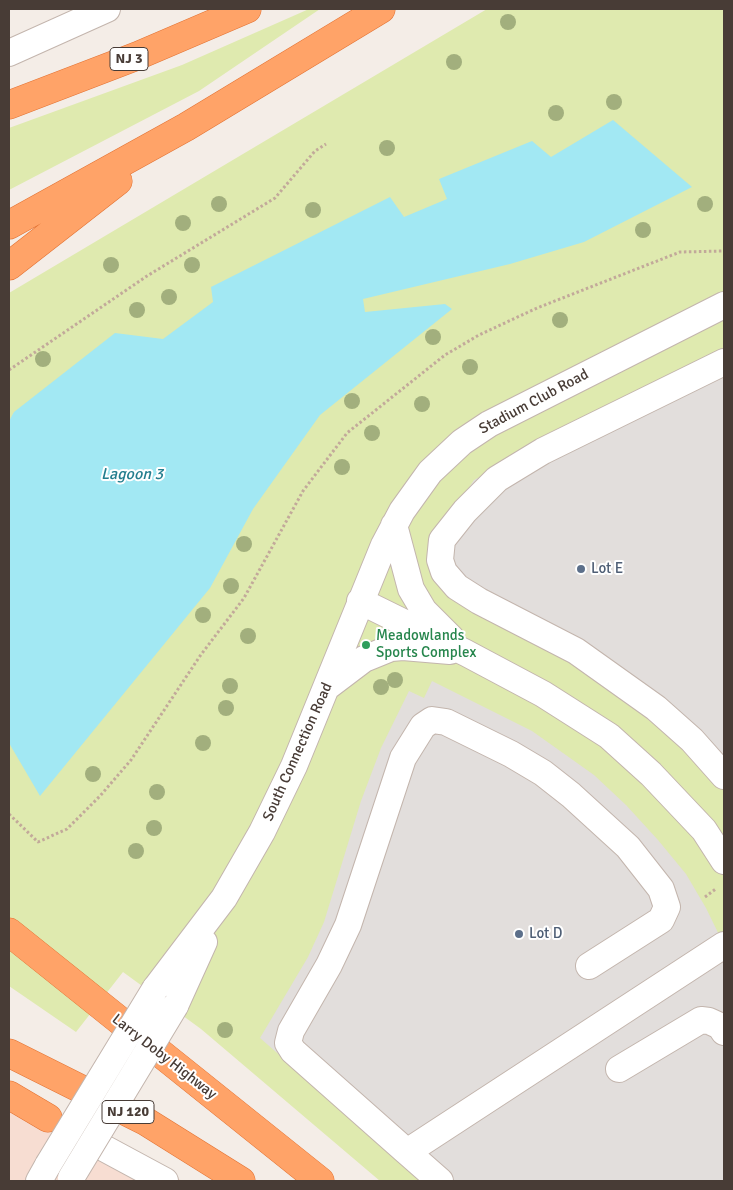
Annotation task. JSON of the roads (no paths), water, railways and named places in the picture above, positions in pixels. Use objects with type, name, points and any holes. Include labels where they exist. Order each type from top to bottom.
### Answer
[{"type":"highway","name":"NJ 3","points":[[9,106],[137,56],[247,9]]},
{"type":"highway","points":[[9,225],[186,127],[380,9]]},
{"type":"highway","points":[[9,266],[186,127]]},
{"type":"highway","name":"Larry Doby Highway","points":[[9,932],[320,1181]]},
{"type":"highway","name":"NJ 120","points":[[9,1053],[145,1121],[241,1181]]},
{"type":"highway","points":[[9,1094],[48,1118]]},
{"type":"street","points":[[9,53],[98,12]]},
{"type":"street","name":"Stadium Club Road","points":[[360,601],[394,525],[430,472],[474,434],[507,414],[724,305]]},
{"type":"street","points":[[724,362],[543,451],[498,479],[465,511],[442,540],[440,560],[444,572],[457,587],[479,602],[576,651],[656,708],[692,740],[724,776]]},
{"type":"street","points":[[394,525],[406,578],[417,600],[466,653]]},
{"type":"street","points":[[360,601],[466,653],[543,694],[609,736],[651,774],[704,830],[724,861]]},
{"type":"street","name":"South Connection Road","points":[[70,1179],[175,1006],[224,898],[279,799],[327,687],[360,601]]},
{"type":"street","points":[[327,687],[364,659],[391,648],[403,647],[466,653]]},
{"type":"street","points":[[440,1181],[293,1051],[288,1043],[291,1030],[329,965],[348,924],[403,758],[423,726],[432,720],[446,722],[511,754],[542,773],[571,795],[628,847],[661,889],[667,907],[661,920],[589,966]]},
{"type":"street","name":"South Connection Road","points":[[43,1173],[155,989],[224,898]]},
{"type":"street","points":[[406,1152],[724,945]]},
{"type":"street","points":[[619,1069],[701,1020],[714,1023],[724,1032]]},
{"type":"street","points":[[9,1106],[48,1118],[165,1181]]},
{"type":"water","name":"Lagoon 3","points":[[613,120],[692,187],[584,242],[510,264],[363,299],[365,312],[445,304],[452,309],[320,415],[253,509],[210,588],[40,796],[9,743],[9,421],[14,412],[115,333],[163,339],[213,302],[211,287],[390,197],[404,217],[447,199],[439,179],[532,141],[551,157]]},
{"type":"place","name":"Lot E","points":[[581,569]]},
{"type":"place","name":"Meadowlands Sports Complex","points":[[366,645]]},
{"type":"place","name":"Lot D","points":[[519,934]]}]
